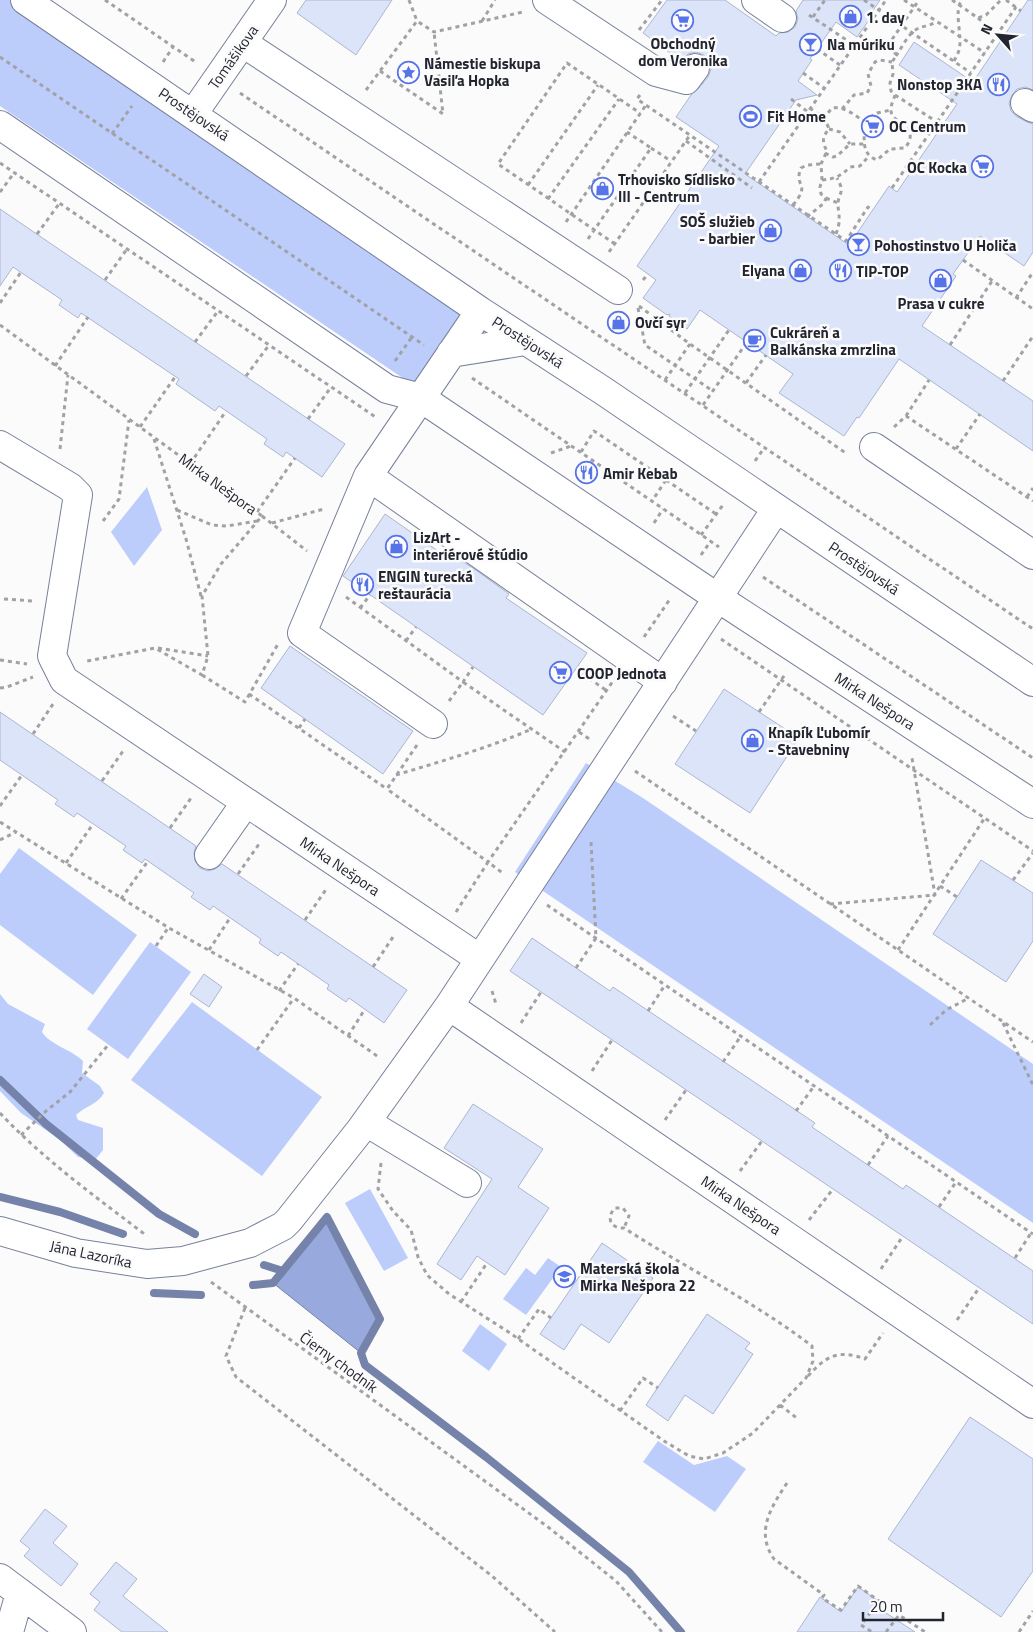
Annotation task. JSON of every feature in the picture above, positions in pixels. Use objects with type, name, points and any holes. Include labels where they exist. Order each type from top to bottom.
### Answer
[{"type":"street","name":"Prostějovská","points":[[25,0],[480,311],[602,390],[1033,682]]},
{"type":"street","points":[[756,0],[794,16]]},
{"type":"street","points":[[551,2],[656,72],[686,80],[695,68]]},
{"type":"street","name":"Tomášikova","points":[[193,114],[243,43],[261,4]]},
{"type":"street","points":[[243,43],[618,290]]},
{"type":"street","points":[[0,125],[387,389],[421,398]]},
{"type":"street","points":[[433,724],[302,633],[368,476],[480,311]]},
{"type":"street","points":[[448,357],[525,341]]},
{"type":"street","name":"Mirka Nešpora","points":[[421,398],[718,598],[1033,804]]},
{"type":"street","name":"Mirka Nešpora","points":[[0,445],[70,487],[78,495],[49,670],[480,959]]},
{"type":"street","points":[[874,448],[1033,555]]},
{"type":"street","points":[[368,476],[663,682]]},
{"type":"street","points":[[183,1261],[250,1243],[283,1226],[295,1213],[366,1122],[449,1006],[776,509]]},
{"type":"street","points":[[209,855],[246,802]]},
{"type":"street","name":"Mirka Nešpora","points":[[449,1006],[1033,1404]]},
{"type":"street","points":[[366,1122],[468,1183]]},
{"type":"street","name":"Jána Lazoríka","points":[[0,1231],[76,1254],[147,1264],[183,1261]]},
{"type":"street","points":[[9,1632],[10,1585]]},
{"type":"street","points":[[10,1585],[72,1632]]},
{"type":"path","points":[[105,0],[1033,629]]},
{"type":"path","points":[[409,0],[417,21],[434,32],[551,2]]},
{"type":"path","points":[[482,21],[495,0]]},
{"type":"path","points":[[624,50],[662,0]]},
{"type":"path","points":[[813,17],[826,0]]},
{"type":"path","points":[[864,0],[971,73]]},
{"type":"path","points":[[759,182],[886,0]]},
{"type":"path","points":[[904,0],[985,53]]},
{"type":"path","points":[[896,56],[891,41],[919,0]]},
{"type":"path","points":[[952,0],[978,18],[997,35]]},
{"type":"path","points":[[954,61],[959,52],[961,40],[959,36],[959,4],[962,0]]},
{"type":"path","points":[[978,18],[986,15],[1001,0]]},
{"type":"path","points":[[1006,0],[1011,1],[1021,10]]},
{"type":"path","points":[[892,188],[1016,7]]},
{"type":"path","points":[[794,16],[813,17],[854,45]]},
{"type":"path","points":[[349,113],[417,21]]},
{"type":"path","points":[[936,21],[912,33],[892,62],[893,74],[890,83],[891,91],[937,122]]},
{"type":"path","points":[[380,71],[443,114],[434,32]]},
{"type":"path","points":[[817,49],[840,65]]},
{"type":"path","points":[[0,58],[448,357],[571,446],[1033,758]]},
{"type":"path","points":[[842,109],[854,95],[867,93],[871,86],[868,74],[875,62],[880,60],[892,62]]},
{"type":"path","points":[[615,244],[498,164],[567,63],[640,113]]},
{"type":"path","points":[[656,72],[637,99],[844,241],[868,207],[873,210]]},
{"type":"path","points":[[803,73],[824,88]]},
{"type":"path","points":[[528,185],[598,84]]},
{"type":"path","points":[[958,91],[964,95]]},
{"type":"path","points":[[823,119],[832,108],[838,107],[854,114],[863,121],[866,152],[877,160],[890,149],[905,148],[909,143],[910,137],[906,127],[893,117],[891,110],[896,95]]},
{"type":"path","points":[[548,198],[619,98]]},
{"type":"path","points":[[792,100],[823,119],[828,124],[829,129]]},
{"type":"path","points":[[550,245],[646,105]]},
{"type":"path","points":[[863,121],[877,113],[891,110]]},
{"type":"path","points":[[829,129],[840,132],[850,144]]},
{"type":"path","points":[[829,129],[824,135],[823,143],[827,151],[821,164],[822,180],[820,187],[821,194],[838,203]]},
{"type":"path","points":[[627,132],[672,161]]},
{"type":"path","points":[[583,267],[615,244],[690,135]]},
{"type":"path","points":[[686,141],[752,188]]},
{"type":"path","points":[[826,153],[833,157],[837,156],[850,144],[864,144]]},
{"type":"path","points":[[583,267],[594,230],[651,148]]},
{"type":"path","points":[[822,180],[841,176],[850,167],[860,166],[869,156]]},
{"type":"path","points":[[0,164],[377,418],[373,427]]},
{"type":"path","points":[[793,205],[802,195],[803,190],[798,174],[800,168],[807,165],[821,164]]},
{"type":"path","points":[[0,192],[14,173]]},
{"type":"path","points":[[836,234],[841,219],[838,203],[842,194],[842,186],[837,178]]},
{"type":"path","points":[[808,216],[824,203],[826,198]]},
{"type":"path","points":[[38,234],[59,204]]},
{"type":"path","points":[[105,280],[126,249]]},
{"type":"path","points":[[963,260],[1033,309]]},
{"type":"path","points":[[0,303],[21,272]]},
{"type":"path","points":[[1016,298],[1033,272]]},
{"type":"path","points":[[950,345],[992,281]]},
{"type":"path","points":[[712,391],[645,345],[637,305],[727,370]]},
{"type":"path","points":[[196,342],[218,311]]},
{"type":"path","points":[[55,366],[88,317]]},
{"type":"path","name":"Mirka Nešpora","points":[[0,325],[262,516],[221,564],[202,596]]},
{"type":"path","points":[[685,393],[729,330]]},
{"type":"path","points":[[1003,381],[1033,336]]},
{"type":"path","points":[[1030,341],[1033,347]]},
{"type":"path","points":[[703,405],[747,342]]},
{"type":"path","points":[[665,380],[690,344]]},
{"type":"path","points":[[246,376],[269,345]]},
{"type":"path","points":[[746,383],[766,355]]},
{"type":"path","points":[[56,479],[68,376]]},
{"type":"path","points":[[140,428],[175,377]]},
{"type":"path","points":[[906,416],[929,380]]},
{"type":"path","points":[[308,419],[331,387]]},
{"type":"path","points":[[190,464],[226,411]]},
{"type":"path","points":[[956,450],[980,414]]},
{"type":"path","points":[[98,527],[119,498],[129,420]]},
{"type":"path","points":[[581,452],[594,432],[716,514]]},
{"type":"path","points":[[153,437],[202,596],[208,656],[202,674]]},
{"type":"path","points":[[544,456],[571,446]]},
{"type":"path","points":[[257,512],[295,458]]},
{"type":"path","points":[[652,501],[666,480]]},
{"type":"path","points":[[1027,497],[1033,488]]},
{"type":"path","points":[[272,524],[329,508]]},
{"type":"path","points":[[176,510],[212,525],[227,526],[258,521]]},
{"type":"path","points":[[262,516],[328,570],[334,578],[333,588],[463,682],[565,752]]},
{"type":"path","points":[[442,934],[488,862],[711,541]]},
{"type":"path","points":[[360,608],[370,595]]},
{"type":"path","points":[[4,599],[40,602]]},
{"type":"path","points":[[406,640],[416,627]]},
{"type":"path","points":[[155,648],[202,674],[245,702],[284,632],[302,633]]},
{"type":"path","points":[[720,638],[1033,852],[1013,880]]},
{"type":"path","points":[[0,688],[49,670],[155,648],[208,656]]},
{"type":"path","points":[[759,712],[800,652]]},
{"type":"path","points":[[0,660],[35,665],[49,670]]},
{"type":"path","points":[[387,789],[473,666]]},
{"type":"path","points":[[576,669],[606,691]]},
{"type":"path","points":[[249,694],[387,789],[488,862]]},
{"type":"path","points":[[33,734],[54,703]]},
{"type":"path","points":[[668,714],[696,732]]},
{"type":"path","points":[[299,728],[305,719]]},
{"type":"path","points":[[906,721],[935,895]]},
{"type":"path","points":[[396,775],[446,761],[482,747],[502,742],[532,729]]},
{"type":"path","points":[[102,781],[128,743]]},
{"type":"path","points":[[614,756],[1033,1042]]},
{"type":"path","points":[[0,806],[22,775]]},
{"type":"path","points":[[170,828],[191,797]]},
{"type":"path","points":[[898,950],[984,819]]},
{"type":"path","points":[[0,822],[169,928],[294,998],[387,1063]]},
{"type":"path","points":[[66,863],[93,824]]},
{"type":"path","points":[[0,840],[16,832]]},
{"type":"path","points":[[576,968],[596,938],[591,839]]},
{"type":"path","points":[[238,874],[259,844]]},
{"type":"path","points":[[121,899],[148,861]]},
{"type":"path","points":[[305,920],[332,882]]},
{"type":"path","points":[[940,886],[957,897]]},
{"type":"path","points":[[525,890],[1032,1234],[1014,1258]]},
{"type":"path","points":[[830,904],[935,895]]},
{"type":"path","points":[[209,950],[230,918]]},
{"type":"path","points":[[373,967],[399,927]]},
{"type":"path","points":[[156,946],[169,928]]},
{"type":"path","points":[[279,991],[298,964]]},
{"type":"path","points":[[492,983],[497,1007]]},
{"type":"path","points":[[648,1010],[665,985]]},
{"type":"path","points":[[521,1023],[541,992]]},
{"type":"path","points":[[257,1050],[294,998]]},
{"type":"path","points":[[930,1026],[946,1010],[968,998]]},
{"type":"path","points":[[348,1036],[365,1009]]},
{"type":"path","points":[[513,1018],[529,1029]]},
{"type":"path","points":[[1002,1021],[1033,1086]]},
{"type":"path","points":[[723,1062],[741,1036]]},
{"type":"path","points":[[600,1077],[591,1071],[612,1040]]},
{"type":"path","points":[[21,1135],[46,1110],[70,1092],[108,1045]]},
{"type":"path","points":[[796,1111],[814,1086]]},
{"type":"path","points":[[671,1127],[664,1122],[686,1090]]},
{"type":"path","points":[[0,1113],[21,1135],[61,1170],[148,1237]]},
{"type":"path","points":[[868,1165],[888,1136]]},
{"type":"path","points":[[390,1137],[381,1159],[378,1189],[393,1211],[411,1230],[418,1257],[427,1275],[461,1302],[689,1456],[704,1459],[723,1453],[753,1433],[821,1362],[843,1354],[855,1356]]},
{"type":"path","points":[[746,1178],[738,1173],[762,1141]]},
{"type":"path","points":[[939,1207],[956,1182]]},
{"type":"path","points":[[801,1216],[809,1221],[833,1189]]},
{"type":"path","points":[[624,1228],[629,1216],[623,1208],[615,1208],[610,1216],[610,1222],[613,1226],[624,1228],[784,1324],[812,1346],[813,1361],[806,1378]]},
{"type":"path","points":[[888,1276],[880,1270],[903,1236]]},
{"type":"path","name":"Čierny chodník","points":[[183,1261],[245,1308],[548,1526],[616,1581],[662,1632]]},
{"type":"path","points":[[461,1302],[487,1263]]},
{"type":"path","points":[[949,1318],[956,1323],[979,1288]]},
{"type":"path","points":[[245,1308],[226,1356],[236,1377],[492,1576],[555,1632]]},
{"type":"path","points":[[518,1339],[539,1309],[551,1318]]},
{"type":"path","points":[[620,1410],[643,1378],[658,1388]]},
{"type":"path","points":[[780,1405],[798,1419]]},
{"type":"path","points":[[787,1483],[767,1516],[764,1529],[769,1553],[774,1559],[824,1595],[822,1598],[840,1610],[858,1586],[879,1600],[861,1624],[872,1632]]},
{"type":"path","points":[[1019,1632],[1033,1611]]},
{"type":"path","points":[[886,1632],[899,1615],[925,1632]]},
{"type":"shaded area","points":[[0,0],[28,0],[474,300],[422,391],[0,106]]},
{"type":"shaded area","points":[[147,487],[162,530],[134,566],[111,532]]},
{"type":"shaded area","points":[[586,763],[643,798],[1033,1064],[1033,1223],[515,872]]},
{"type":"shaded area","points":[[19,848],[137,935],[93,995],[0,925],[0,874]]},
{"type":"shaded area","points":[[150,942],[191,972],[128,1059],[87,1029]]},
{"type":"shaded area","points":[[0,994],[8,1004],[45,1024],[42,1032],[45,1036],[83,1061],[82,1073],[100,1086],[104,1093],[101,1097],[76,1115],[78,1120],[103,1128],[103,1150],[95,1160],[78,1157],[59,1139],[21,1113],[0,1091]]},
{"type":"shaded area","points":[[192,1002],[322,1097],[262,1176],[131,1080]]},
{"type":"shaded area","points":[[370,1189],[408,1258],[384,1271],[345,1203]]},
{"type":"shaded area","points":[[327,1217],[380,1319],[361,1353],[273,1283]]},
{"type":"shaded area","points":[[548,1258],[561,1267],[526,1315],[503,1299],[526,1268],[535,1275]]},
{"type":"shaded area","points":[[480,1324],[507,1344],[489,1371],[462,1351]]},
{"type":"shaded area","points":[[658,1441],[694,1465],[727,1456],[746,1469],[715,1512],[643,1462]]},
{"type":"building","points":[[306,0],[392,0],[356,55],[297,13]]},
{"type":"building","points":[[667,0],[725,0],[776,36],[779,33],[788,32],[795,27],[798,19],[796,11],[803,0],[880,0],[870,15],[872,16],[857,37],[836,22],[810,59],[812,60],[798,81],[817,95],[796,100],[745,174],[849,245],[889,186],[897,192],[957,104],[899,65],[914,42],[973,82],[1028,0],[1033,0],[1033,90],[1025,87],[1017,89],[1009,103],[1011,111],[1016,116],[1033,124],[1033,252],[1024,266],[980,236],[953,274],[956,276],[922,326],[1033,401],[1033,451],[899,359],[859,418],[857,417],[844,436],[779,393],[793,374],[700,310],[687,329],[669,316],[670,314],[667,315],[643,298],[656,280],[637,266],[719,146],[676,117],[691,95],[708,77],[711,69],[709,61],[704,55],[696,52],[688,54],[681,61],[643,33]]},
{"type":"building","points":[[0,209],[345,444],[322,477],[286,452],[283,457],[264,444],[267,439],[219,406],[215,411],[176,384],[179,379],[81,313],[78,318],[59,305],[62,300],[13,267],[0,286]]},
{"type":"building","points":[[385,514],[451,560],[454,556],[473,568],[509,594],[506,598],[587,653],[543,715],[343,576]]},
{"type":"building","points":[[290,646],[413,731],[383,774],[261,688]]},
{"type":"building","points":[[724,689],[799,738],[750,813],[675,764]]},
{"type":"building","points":[[0,712],[196,846],[194,853],[195,861],[200,868],[208,871],[222,864],[407,990],[384,1023],[349,998],[346,1002],[327,989],[329,985],[281,952],[278,956],[259,943],[261,939],[213,906],[210,910],[191,897],[194,893],[145,859],[142,863],[123,850],[126,846],[77,813],[74,817],[55,804],[58,800],[0,760]]},
{"type":"building","points":[[981,860],[1033,893],[1033,941],[1006,982],[933,934]]},
{"type":"building","points":[[532,938],[610,991],[613,987],[815,1123],[812,1127],[903,1189],[906,1185],[1033,1271],[1033,1324],[510,971]]},
{"type":"building","points":[[204,974],[222,987],[209,1007],[190,994]]},
{"type":"building","points":[[473,1104],[543,1149],[518,1187],[549,1208],[505,1275],[477,1256],[461,1280],[437,1264],[492,1179],[444,1148]]},
{"type":"building","points":[[602,1243],[653,1278],[609,1343],[581,1324],[564,1350],[540,1334]]},
{"type":"building","points":[[707,1314],[750,1343],[745,1349],[753,1354],[713,1414],[685,1395],[668,1421],[646,1405]]},
{"type":"building","points":[[970,1417],[1033,1459],[1033,1571],[1001,1617],[888,1539]]},
{"type":"building","points":[[45,1509],[67,1526],[53,1543],[78,1564],[61,1586],[24,1556],[30,1549],[20,1541]]},
{"type":"building","points":[[116,1562],[137,1579],[123,1596],[168,1632],[122,1632],[94,1610],[100,1602],[90,1594]]},
{"type":"building","points":[[858,1587],[877,1600],[874,1605],[915,1632],[797,1632],[820,1597],[841,1612]]},
{"type":"waterway","points":[[0,1080],[46,1124],[159,1214],[195,1234]]},
{"type":"waterway","points":[[0,1197],[60,1212],[123,1234]]},
{"type":"waterway","points":[[253,1285],[273,1283],[327,1217],[380,1319],[361,1353],[365,1365],[486,1457],[629,1572],[681,1632]]},
{"type":"waterway","points":[[264,1265],[283,1271]]},
{"type":"waterway","points":[[154,1293],[201,1295]]},
{"type":"place","name":"1. day","points":[[850,17]]},
{"type":"place","name":"Obchodný dom Veronika","points":[[683,20]]},
{"type":"place","name":"Na múriku","points":[[811,44]]},
{"type":"place","name":"Námestie biskupa Vasiľa Hopka","points":[[408,72]]},
{"type":"place","name":"Nonstop 3KA","points":[[998,84]]},
{"type":"place","name":"Fit Home","points":[[751,116]]},
{"type":"place","name":"OC Centrum","points":[[873,126]]},
{"type":"place","name":"OC Kocka","points":[[983,167]]},
{"type":"place","name":"Trhovisko Sídlisko III - Centrum","points":[[602,188]]},
{"type":"place","name":"SOŠ služieb - barbier","points":[[771,230]]},
{"type":"place","name":"Pohostinstvo U Holiča","points":[[858,245]]},
{"type":"place","name":"Elyana","points":[[801,270]]},
{"type":"place","name":"TIP-TOP","points":[[840,271]]},
{"type":"place","name":"Prasa v cukre","points":[[941,280]]},
{"type":"place","name":"Ovčí syr","points":[[619,322]]},
{"type":"place","name":"Cukráreň a Balkánska zmrzlina","points":[[754,341]]},
{"type":"place","name":"Amir Kebab","points":[[587,473]]},
{"type":"place","name":"LizArt - interiérové štúdio","points":[[397,546]]},
{"type":"place","name":"ENGIN turecká reštaurácia","points":[[362,585]]},
{"type":"place","name":"COOP Jednota","points":[[561,673]]},
{"type":"place","name":"Knapík Ľubomír - Stavebniny","points":[[752,741]]},
{"type":"place","name":"Materská škola Mirka Nešpora 22","points":[[564,1277]]}]
